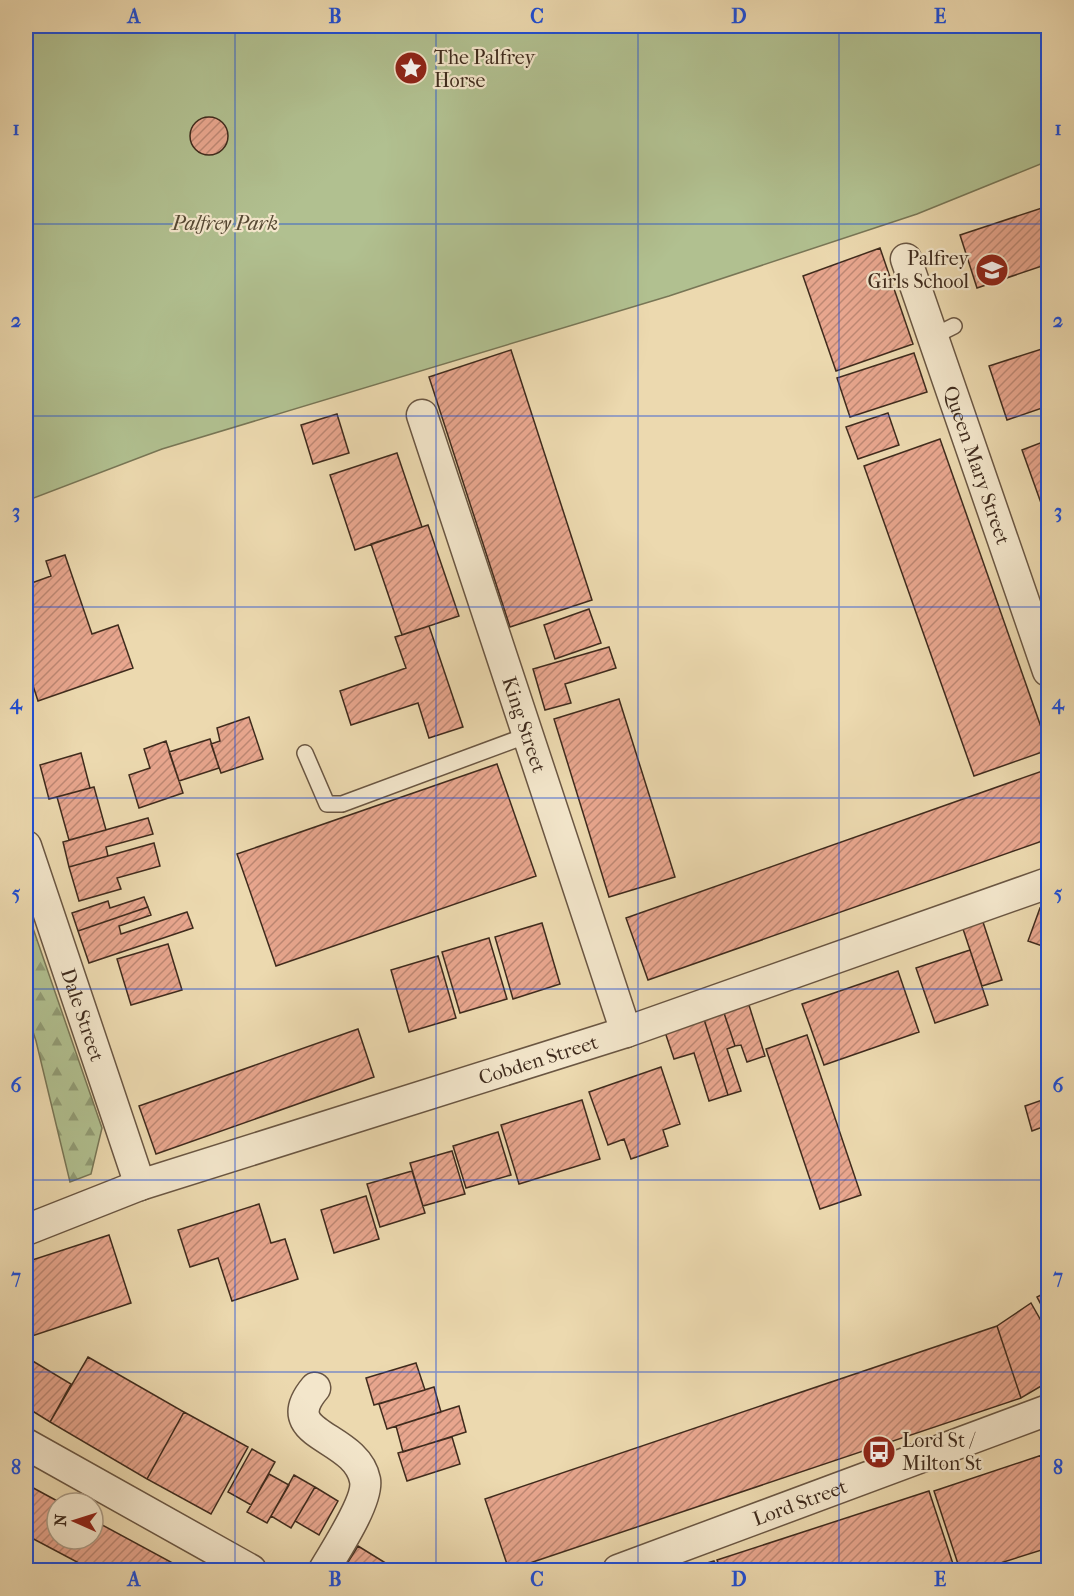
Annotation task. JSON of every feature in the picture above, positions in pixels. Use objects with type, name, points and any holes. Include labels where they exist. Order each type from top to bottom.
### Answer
[{"type":"street","name":"Queen Mary Street","points":[[906,259],[943,332],[1048,671]]},
{"type":"street","name":"King Street","points":[[422,416],[626,1032]]},
{"type":"street","name":"Dale Street","points":[[26,846],[140,1185]]},
{"type":"street","name":"Cobden Street","points":[[26,1230],[140,1185],[626,1032],[1048,883]]},
{"type":"street","points":[[315,1388],[304,1401],[302,1414],[309,1427],[344,1448],[357,1462],[366,1480],[362,1501],[324,1570]]},
{"type":"street","name":"Lord Street","points":[[618,1570],[1048,1410]]},
{"type":"street","points":[[26,1444],[218,1562],[251,1570]]},
{"type":"lane","points":[[305,753],[327,804],[342,804],[528,735]]},
{"type":"green space","name":"Palfrey Park","points":[[26,26],[1048,26],[1048,161],[917,214],[669,296],[162,449],[26,501]]},
{"type":"green space","points":[[26,908],[102,1128],[91,1174],[70,1182],[36,1041],[26,1010]]},
{"type":"building","points":[[209,117],[223,122],[228,136],[223,150],[209,155],[195,150],[190,136],[195,122]]},
{"type":"building","points":[[1048,206],[1048,264],[977,288],[960,235]]},
{"type":"building","points":[[880,248],[913,344],[836,371],[803,276]]},
{"type":"building","points":[[1048,347],[1048,406],[1007,420],[989,366]]},
{"type":"building","points":[[511,350],[592,600],[510,627],[429,377]]},
{"type":"building","points":[[914,353],[927,392],[850,417],[837,378]]},
{"type":"building","points":[[888,413],[899,445],[858,459],[846,427]]},
{"type":"building","points":[[337,414],[349,453],[313,464],[301,425]]},
{"type":"building","points":[[940,439],[1048,747],[1048,750],[974,776],[864,466]]},
{"type":"building","points":[[1048,440],[1048,500],[1041,503],[1022,450]]},
{"type":"building","points":[[397,453],[422,527],[355,550],[330,475]]},
{"type":"building","points":[[428,525],[459,616],[402,635],[371,544]]},
{"type":"building","points":[[65,555],[92,634],[118,625],[133,668],[38,701],[26,664],[26,585],[51,576],[46,561]]},
{"type":"building","points":[[589,609],[601,643],[555,659],[544,625]]},
{"type":"building","points":[[429,626],[463,727],[429,738],[418,703],[351,725],[340,691],[406,668],[395,637]]},
{"type":"building","points":[[609,647],[616,668],[565,684],[571,703],[545,710],[533,669]]},
{"type":"building","points":[[619,699],[675,877],[609,897],[554,719]]},
{"type":"building","points":[[249,717],[263,759],[221,773],[211,744],[220,741],[217,728]]},
{"type":"building","points":[[210,739],[219,768],[179,781],[169,752]]},
{"type":"building","points":[[166,741],[183,793],[139,808],[129,775],[150,768],[144,749]]},
{"type":"building","points":[[81,753],[90,788],[49,799],[40,765]]},
{"type":"building","points":[[497,764],[536,876],[276,966],[237,854]]},
{"type":"building","points":[[1048,769],[1048,839],[648,980],[626,918]]},
{"type":"building","points":[[94,787],[106,830],[69,840],[57,797]]},
{"type":"building","points":[[148,818],[153,834],[106,847],[108,856],[69,867],[63,842]]},
{"type":"building","points":[[154,843],[160,866],[117,878],[121,889],[79,901],[69,867]]},
{"type":"building","points":[[144,897],[148,907],[78,931],[72,913],[108,901],[110,908]]},
{"type":"building","points":[[148,907],[151,915],[119,926],[121,934],[187,912],[193,928],[89,963],[78,931]]},
{"type":"building","points":[[1040,908],[1048,911],[1048,948],[1028,941]]},
{"type":"building","points":[[982,919],[1002,980],[982,986],[962,926]]},
{"type":"building","points":[[542,923],[560,984],[513,999],[495,937]]},
{"type":"building","points":[[489,938],[507,999],[460,1013],[442,952]]},
{"type":"building","points":[[168,944],[182,990],[131,1005],[117,959]]},
{"type":"building","points":[[970,950],[988,1005],[935,1023],[916,968]]},
{"type":"building","points":[[438,956],[456,1018],[409,1032],[391,970]]},
{"type":"building","points":[[898,971],[919,1032],[824,1065],[802,1004]]},
{"type":"building","points":[[748,1002],[765,1056],[747,1062],[741,1045],[735,1046],[723,1010]]},
{"type":"building","points":[[723,1010],[735,1046],[727,1049],[741,1091],[728,1095],[703,1016]]},
{"type":"building","points":[[703,1016],[728,1095],[709,1101],[694,1053],[674,1059],[664,1029]]},
{"type":"building","points":[[358,1029],[374,1077],[156,1154],[139,1106]]},
{"type":"building","points":[[807,1035],[861,1195],[820,1209],[766,1049]]},
{"type":"building","points":[[661,1067],[680,1124],[663,1130],[668,1146],[631,1159],[624,1139],[608,1145],[589,1092]]},
{"type":"building","points":[[1048,1098],[1048,1125],[1032,1131],[1025,1106]]},
{"type":"building","points":[[582,1100],[600,1159],[519,1184],[501,1125]]},
{"type":"building","points":[[498,1132],[511,1175],[466,1188],[453,1146]]},
{"type":"building","points":[[452,1151],[465,1194],[423,1206],[410,1163]]},
{"type":"building","points":[[412,1171],[425,1213],[380,1227],[367,1184]]},
{"type":"building","points":[[366,1196],[379,1239],[334,1253],[321,1210]]},
{"type":"building","points":[[259,1204],[271,1243],[285,1239],[298,1279],[232,1301],[218,1258],[190,1267],[178,1230]]},
{"type":"building","points":[[109,1235],[131,1303],[26,1338],[26,1262]]},
{"type":"building","points":[[1048,1291],[1048,1318],[1037,1297]]},
{"type":"building","points":[[1031,1303],[1048,1333],[1048,1382],[1021,1398],[997,1326]]},
{"type":"building","points":[[997,1326],[1021,1398],[509,1570],[485,1499]]},
{"type":"building","points":[[26,1357],[71,1384],[50,1422],[26,1407]]},
{"type":"building","points":[[88,1357],[184,1412],[147,1479],[50,1422]]},
{"type":"building","points":[[416,1363],[425,1390],[374,1405],[366,1378]]},
{"type":"building","points":[[434,1387],[441,1412],[387,1429],[379,1404]]},
{"type":"building","points":[[459,1406],[466,1432],[403,1452],[396,1426]]},
{"type":"building","points":[[184,1412],[248,1447],[211,1514],[147,1479]]},
{"type":"building","points":[[452,1437],[460,1464],[407,1481],[398,1453]]},
{"type":"building","points":[[252,1449],[275,1462],[251,1505],[228,1492]]},
{"type":"building","points":[[1042,1455],[1048,1477],[1048,1548],[978,1570],[960,1570],[934,1491]]},
{"type":"building","points":[[269,1474],[289,1485],[267,1523],[247,1512]]},
{"type":"building","points":[[294,1475],[315,1487],[291,1528],[271,1516]]},
{"type":"building","points":[[26,1484],[45,1494],[45,1545],[26,1535]]},
{"type":"building","points":[[315,1487],[338,1501],[319,1535],[295,1521]]},
{"type":"building","points":[[929,1491],[955,1570],[721,1570],[717,1560]]},
{"type":"building","points":[[105,1526],[180,1567],[178,1570],[92,1570],[56,1551],[105,1551]]},
{"type":"building","points":[[358,1546],[397,1570],[343,1570]]},
{"type":"building","points":[[714,1561],[718,1570],[684,1570]]},
{"type":"place","name":"The Palfrey Horse","points":[[411,68]]},
{"type":"place","name":"Palfrey Girls School","points":[[992,270]]},
{"type":"place","name":"Lord St / Milton St","points":[[879,1452]]}]
